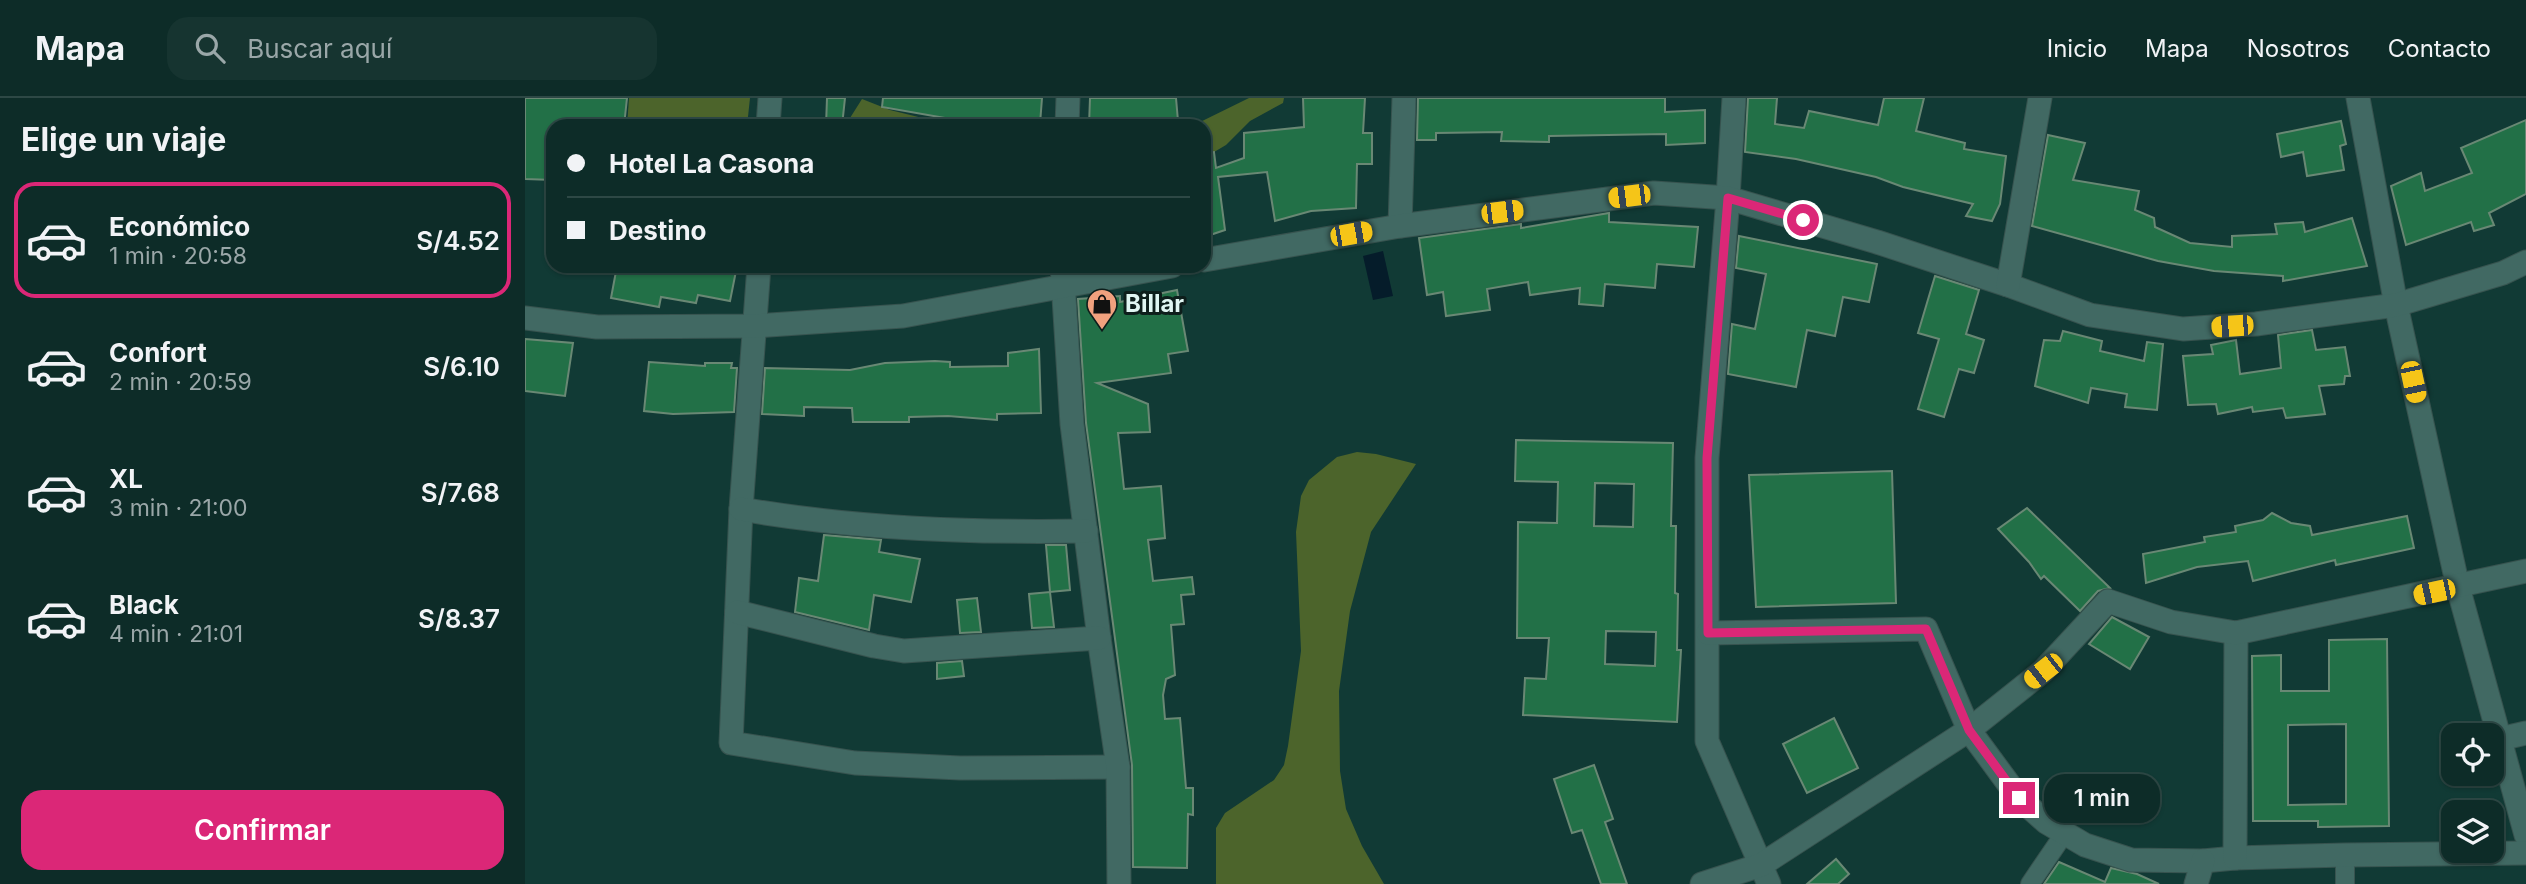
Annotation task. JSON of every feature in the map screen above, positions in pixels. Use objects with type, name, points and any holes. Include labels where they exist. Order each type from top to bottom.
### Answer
[{"type":"street","points":[[768,119],[770,98]]},
{"type":"street","points":[[1067,119],[1068,98]]},
{"type":"street","points":[[1400,226],[1404,98]]},
{"type":"street","points":[[1734,98],[1707,458],[1707,741],[1765,874]]},
{"type":"street","points":[[2008,285],[2040,98]]},
{"type":"street","points":[[2358,98],[2396,305],[2458,587],[2496,723]]},
{"type":"street","points":[[1211,259],[1400,226],[1654,192],[1728,198],[1877,242],[2089,315],[2183,329],[2256,324],[2396,305],[2503,273],[2526,262]]},
{"type":"street","points":[[759,273],[741,509],[731,743],[855,763],[960,768],[1118,767]]},
{"type":"street","points":[[525,318],[597,327],[755,326],[903,316],[1062,276],[1095,273]]},
{"type":"street","points":[[1062,276],[1072,424],[1098,638],[1118,767],[1119,884]]},
{"type":"street","points":[[741,509],[782,517],[841,523],[991,533],[1086,531]]},
{"type":"street","points":[[1702,884],[1765,874],[1969,730],[2043,671],[2108,601],[2171,622],[2236,633],[2526,571]]},
{"type":"street","points":[[737,612],[904,651],[1098,638]]},
{"type":"street","points":[[1708,633],[1926,629],[1969,730],[2019,798],[2064,834],[2085,845],[2131,860],[2203,861],[2345,855],[2526,853]]},
{"type":"street","points":[[2235,858],[2236,633]]},
{"type":"street","points":[[2504,738],[2526,733]]},
{"type":"street","points":[[2504,754],[2526,835]]},
{"type":"street","points":[[2030,884],[2064,834]]},
{"type":"street","points":[[2345,855],[2345,884]]},
{"type":"street","points":[[2196,884],[2203,861]]},
{"type":"green space","points":[[629,98],[750,98],[748,119],[628,119]]},
{"type":"green space","points":[[1249,98],[1284,98],[1283,103],[1250,121],[1226,145],[1211,154],[1211,119],[1206,119]]},
{"type":"green space","points":[[862,99],[890,110],[927,119],[850,119]]},
{"type":"green space","points":[[1357,452],[1416,464],[1371,532],[1350,611],[1339,691],[1340,771],[1346,809],[1362,846],[1384,884],[1216,884],[1216,828],[1225,813],[1274,780],[1284,765],[1301,651],[1296,532],[1301,496],[1309,480],[1337,457]]},
{"type":"water","points":[[1383,251],[1393,296],[1373,300],[1363,256]]},
{"type":"building","points":[[525,98],[627,98],[625,119],[546,119],[546,180],[525,179]]},
{"type":"building","points":[[827,98],[845,98],[843,119],[826,119]]},
{"type":"building","points":[[883,98],[1042,98],[1040,119],[945,118],[882,107]]},
{"type":"building","points":[[1090,98],[1176,98],[1178,119],[1089,119]]},
{"type":"building","points":[[1303,98],[1365,98],[1363,133],[1372,133],[1372,164],[1357,164],[1356,208],[1311,211],[1275,221],[1267,172],[1218,177],[1225,230],[1211,235],[1211,152],[1214,152],[1216,168],[1244,158],[1244,133],[1304,127]]},
{"type":"building","points":[[1418,98],[1665,98],[1665,112],[1705,110],[1705,143],[1666,145],[1666,134],[1549,136],[1549,142],[1501,141],[1502,132],[1436,133],[1436,140],[1417,140]]},
{"type":"building","points":[[1748,98],[1777,98],[1775,124],[1804,128],[1809,111],[1878,125],[1884,98],[1924,98],[1916,131],[1965,143],[1964,149],[2006,156],[2000,204],[1992,221],[1966,216],[1973,204],[1903,187],[1876,177],[1796,159],[1745,152]]},
{"type":"building","points":[[2526,120],[2526,194],[2489,213],[2494,225],[2474,231],[2471,222],[2406,245],[2391,186],[2421,173],[2425,191],[2472,173],[2461,148]]},
{"type":"building","points":[[2341,121],[2346,144],[2340,146],[2344,170],[2307,176],[2303,152],[2281,157],[2277,134]]},
{"type":"building","points":[[2048,135],[2085,143],[2073,180],[2139,191],[2135,210],[2154,218],[2155,227],[2190,243],[2232,247],[2232,236],[2277,234],[2275,224],[2303,222],[2305,232],[2352,218],[2367,266],[2283,281],[2283,276],[2214,271],[2158,261],[2032,226]]},
{"type":"building","points":[[1609,213],[1609,222],[1698,227],[1694,267],[1657,264],[1655,288],[1605,284],[1603,306],[1579,304],[1580,288],[1530,295],[1528,282],[1487,289],[1490,310],[1446,316],[1443,292],[1427,295],[1419,238],[1521,224],[1521,228]]},
{"type":"building","points":[[1739,236],[1877,264],[1869,302],[1843,297],[1835,336],[1807,330],[1796,387],[1728,374],[1732,324],[1755,329],[1766,274],[1736,268]]},
{"type":"building","points":[[616,273],[736,273],[730,301],[698,295],[696,303],[661,297],[659,307],[611,298]]},
{"type":"building","points":[[1935,276],[1979,290],[1966,334],[1984,340],[1974,373],[1959,369],[1944,417],[1918,409],[1939,339],[1918,333]]},
{"type":"building","points":[[1177,290],[1188,351],[1168,354],[1171,373],[1097,383],[1148,404],[1150,432],[1118,433],[1124,489],[1161,486],[1165,538],[1148,540],[1153,581],[1192,577],[1194,594],[1181,595],[1184,624],[1171,625],[1175,675],[1166,679],[1163,695],[1165,719],[1180,718],[1186,788],[1193,788],[1193,815],[1188,814],[1187,868],[1133,867],[1132,765],[1086,423],[1078,299],[1120,296],[1120,302]]},
{"type":"building","points":[[2312,330],[2316,350],[2345,347],[2350,376],[2345,376],[2344,384],[2319,386],[2325,414],[2286,418],[2283,408],[2253,412],[2252,407],[2218,414],[2216,404],[2188,405],[2183,356],[2213,354],[2211,345],[2236,340],[2240,374],[2281,368],[2278,335]]},
{"type":"building","points":[[2063,331],[2102,341],[2100,351],[2144,361],[2147,342],[2163,344],[2157,410],[2125,407],[2127,394],[2091,388],[2088,403],[2035,386],[2044,340],[2060,341]]},
{"type":"building","points":[[525,339],[573,343],[565,396],[525,391]]},
{"type":"building","points":[[1039,349],[1041,413],[997,414],[997,420],[948,416],[909,417],[909,422],[853,422],[852,408],[804,407],[804,416],[762,414],[765,368],[850,370],[885,363],[935,361],[950,362],[950,367],[1008,366],[1008,353]]},
{"type":"building","points":[[649,362],[705,366],[705,363],[732,363],[731,368],[737,368],[734,412],[673,414],[644,411]]},
{"type":"building","points":[[1516,440],[1673,443],[1671,526],[1676,526],[1677,650],[1681,650],[1677,722],[1523,715],[1525,678],[1546,679],[1549,638],[1517,638],[1518,522],[1557,523],[1558,482],[1515,481]],"holes":[[[1595,483],[1634,484],[1633,527],[1594,526]],[[1606,631],[1656,632],[1655,666],[1605,664]]]},
{"type":"building","points":[[1892,471],[1896,603],[1756,607],[1749,475]]},
{"type":"building","points":[[2027,508],[2110,588],[2098,591],[2080,611],[2044,576],[2041,579],[1998,529]]},
{"type":"building","points":[[2272,513],[2291,523],[2310,526],[2312,535],[2407,516],[2414,548],[2336,565],[2335,560],[2253,581],[2248,561],[2197,567],[2146,583],[2143,554],[2205,542],[2204,537],[2236,532],[2235,526],[2263,520]]},
{"type":"building","points":[[824,535],[881,540],[879,552],[920,559],[911,602],[874,595],[869,630],[795,612],[799,578],[818,581]]},
{"type":"building","points":[[1046,545],[1066,545],[1070,590],[1050,592]]},
{"type":"building","points":[[1050,592],[1054,627],[1032,628],[1029,594]]},
{"type":"building","points":[[977,598],[981,632],[960,633],[957,600]]},
{"type":"building","points":[[2112,617],[2149,637],[2130,669],[2089,644]]},
{"type":"building","points":[[2387,639],[2389,826],[2318,827],[2318,821],[2253,821],[2252,656],[2281,655],[2281,691],[2329,691],[2329,640]],"holes":[[[2346,724],[2346,804],[2288,805],[2288,725]]]},
{"type":"building","points":[[962,661],[964,676],[937,679],[937,663]]},
{"type":"building","points":[[1834,718],[1858,768],[1807,793],[1783,744]]},
{"type":"building","points":[[1594,765],[1613,819],[1605,822],[1627,884],[1601,884],[1582,830],[1572,833],[1554,779]]},
{"type":"building","points":[[1836,859],[1849,874],[1838,884],[1807,884]]},
{"type":"building","points":[[2059,862],[2105,882],[2111,868],[2137,874],[2159,884],[2044,884]]},
{"type":"place","name":"Billar","points":[[1102,331]]},
{"type":"route","points":[[1803,220],[1728,198],[1707,458],[1708,633],[1926,629],[1969,730],[2019,798]]}]
